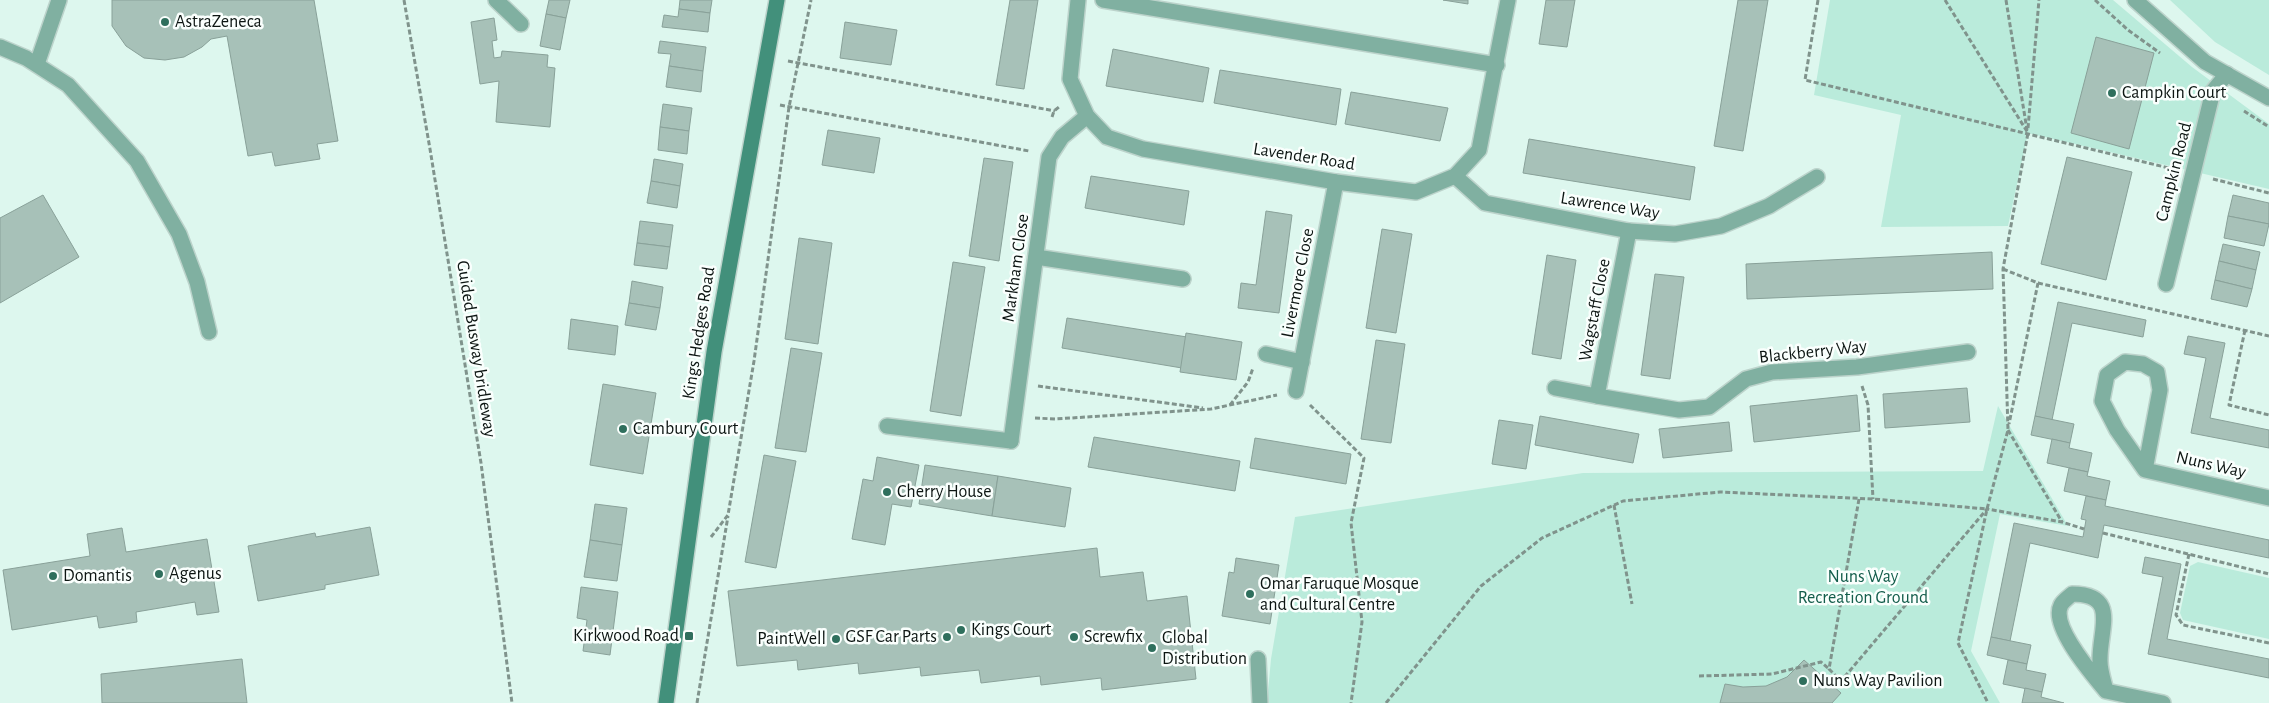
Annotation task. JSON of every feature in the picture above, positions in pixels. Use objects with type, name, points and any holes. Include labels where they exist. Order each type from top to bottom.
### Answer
[{"type":"street","points":[[36,64],[58,0]]},
{"type":"street","points":[[496,0],[520,24]]},
{"type":"street","name":"Kings Hedges Road","points":[[666,703],[714,352],[777,0]]},
{"type":"street","name":"Lavender Road","points":[[1078,0],[1070,79],[1088,116],[1106,137],[1142,149],[1336,182],[1416,192],[1455,176],[1479,150],[1497,65],[1508,0]]},
{"type":"street","points":[[1103,0],[1497,65]]},
{"type":"street","points":[[2135,0],[2206,62],[2269,98]]},
{"type":"street","points":[[0,47],[36,64],[68,85],[137,161],[179,234],[197,282],[209,332]]},
{"type":"street","name":"Campkin Road","points":[[2166,284],[2213,91],[2227,74]]},
{"type":"street","name":"Markham Close","points":[[887,426],[1012,441],[1049,158],[1062,137],[1088,116]]},
{"type":"street","name":"Lawrence Way","points":[[1455,176],[1485,203],[1629,231],[1675,234],[1720,226],[1769,206],[1817,178]]},
{"type":"street","name":"Livermore Close","points":[[1296,391],[1336,182]]},
{"type":"street","name":"Wagstaff Close","points":[[1597,396],[1629,231]]},
{"type":"street","points":[[1036,257],[1183,279]]},
{"type":"street","name":"Blackberry Way","points":[[1597,396],[1679,410],[1709,406],[1746,379],[1772,372],[1857,367],[1968,352]]},
{"type":"street","points":[[1266,354],[1302,362]]},
{"type":"street","points":[[2125,362],[2143,364],[2157,372],[2160,390],[2145,470],[2117,430],[2102,401],[2107,375],[2125,362]]},
{"type":"street","points":[[1555,388],[1597,396]]},
{"type":"street","name":"Nuns Way","points":[[2145,470],[2269,498]]},
{"type":"street","points":[[2106,691],[2100,661],[2104,614],[2098,600],[2087,594],[2072,594],[2061,605],[2059,619],[2076,653],[2106,691],[2163,703]]},
{"type":"street","points":[[1258,659],[1260,703]]},
{"type":"path","name":"Guided Busway bridleway","points":[[404,0],[480,463],[512,703]]},
{"type":"path","points":[[697,703],[754,361],[789,107],[810,0]]},
{"type":"path","points":[[1818,0],[1805,80],[2269,193]]},
{"type":"path","points":[[1945,0],[2028,133]]},
{"type":"path","points":[[2006,0],[2028,133]]},
{"type":"path","points":[[2039,0],[2028,133],[2003,269],[2008,430],[2062,522]]},
{"type":"path","points":[[798,62],[1054,111]]},
{"type":"path","points":[[1051,119],[1054,111],[1063,103]]},
{"type":"path","points":[[789,107],[1038,152]]},
{"type":"path","points":[[2003,269],[2038,283],[2269,336]]},
{"type":"path","points":[[1989,702],[1958,643],[1987,509],[2008,430],[2038,283]]},
{"type":"path","points":[[2245,330],[2229,405],[2269,415]]},
{"type":"path","points":[[1230,405],[1248,382],[1254,365]]},
{"type":"path","points":[[1857,367],[1868,405],[1874,499]]},
{"type":"path","points":[[1032,381],[1039,386],[1211,409]]},
{"type":"path","points":[[1015,417],[1055,419],[1211,409],[1296,391],[1364,458],[1352,523],[1362,622],[1351,703]]},
{"type":"path","points":[[1386,703],[1481,586],[1542,538],[1623,501],[1720,492],[1874,499],[1987,509],[2062,522],[2084,528]]},
{"type":"path","points":[[1830,669],[1859,499]]},
{"type":"path","points":[[1614,505],[1632,604]]},
{"type":"path","points":[[1699,676],[1772,674],[1820,662],[1830,669],[1841,681],[1987,509]]},
{"type":"path","points":[[705,544],[728,515]]},
{"type":"path","points":[[2103,533],[2269,574]]},
{"type":"path","points":[[2189,554],[2176,614],[2183,625],[2269,643]]},
{"type":"green space","points":[[1830,0],[2113,0],[2192,67],[2269,124],[2269,189],[2028,133],[2008,226],[1881,227],[1901,115],[1814,95]]},
{"type":"green space","points":[[2170,0],[2269,0],[2269,75],[2215,42]]},
{"type":"green space","name":"Nuns Way Recreation Ground","points":[[1998,406],[2068,526],[2000,514],[1971,651],[2000,703],[1267,703],[1271,659],[1295,517],[1583,473],[1983,471]]},
{"type":"green space","points":[[2198,562],[2269,578],[2269,639],[2183,620],[2180,613],[2190,566]]},
{"type":"building","points":[[112,0],[314,0],[338,141],[317,144],[320,159],[275,166],[272,152],[248,156],[227,36],[211,39],[202,47],[184,57],[165,60],[144,58],[126,46],[112,26]]},
{"type":"building","points":[[549,0],[570,0],[566,18],[546,14]]},
{"type":"building","points":[[680,0],[712,0],[710,13],[679,9]]},
{"type":"building","points":[[1010,0],[1038,0],[1024,89],[996,85]]},
{"type":"building","points":[[1443,0],[1468,0],[1468,4]]},
{"type":"building","points":[[1546,0],[1575,0],[1567,47],[1539,44]]},
{"type":"building","points":[[1738,0],[1768,0],[1743,151],[1714,146]]},
{"type":"building","points":[[679,9],[710,13],[708,32],[662,27],[664,15],[678,17]]},
{"type":"building","points":[[546,14],[566,18],[560,50],[540,46]]},
{"type":"building","points":[[494,18],[497,40],[492,41],[494,58],[501,57],[502,51],[548,55],[547,67],[555,68],[550,127],[496,122],[499,81],[480,84],[471,22]]},
{"type":"building","points":[[845,22],[897,30],[891,65],[840,58]]},
{"type":"building","name":"Campkin Court","points":[[2096,37],[2154,53],[2129,149],[2071,133]]},
{"type":"building","points":[[660,41],[706,47],[703,71],[669,66],[671,54],[658,53]]},
{"type":"building","points":[[1113,49],[1209,68],[1203,102],[1106,86]]},
{"type":"building","points":[[669,66],[703,71],[701,92],[666,87]]},
{"type":"building","points":[[1220,70],[1341,89],[1336,125],[1214,103]]},
{"type":"building","points":[[1351,92],[1448,108],[1440,141],[1345,124]]},
{"type":"building","points":[[663,104],[692,108],[689,131],[660,127]]},
{"type":"building","points":[[660,127],[689,131],[687,154],[658,150]]},
{"type":"building","points":[[828,130],[880,138],[874,173],[822,165]]},
{"type":"building","points":[[1529,139],[1695,167],[1690,200],[1523,173]]},
{"type":"building","points":[[2067,157],[2132,172],[2106,280],[2041,264]]},
{"type":"building","points":[[984,158],[1013,162],[999,261],[969,256]]},
{"type":"building","points":[[654,159],[683,164],[680,186],[651,181]]},
{"type":"building","points":[[1091,176],[1189,191],[1184,225],[1085,208]]},
{"type":"building","points":[[651,181],[680,186],[677,208],[647,203]]},
{"type":"building","points":[[43,195],[79,257],[0,303],[0,218]]},
{"type":"building","points":[[2233,195],[2269,203],[2269,224],[2228,216]]},
{"type":"building","points":[[1266,211],[1292,215],[1279,313],[1238,308],[1241,283],[1256,285]]},
{"type":"building","points":[[2228,216],[2269,224],[2264,246],[2224,238]]},
{"type":"building","points":[[640,221],[673,225],[670,247],[637,243]]},
{"type":"building","points":[[1382,229],[1412,234],[1396,333],[1366,328]]},
{"type":"building","points":[[799,238],[832,243],[818,344],[785,339]]},
{"type":"building","points":[[637,243],[670,247],[667,269],[634,265]]},
{"type":"building","points":[[2223,244],[2260,252],[2256,270],[2219,261]]},
{"type":"building","points":[[1992,252],[1993,289],[1747,299],[1746,264]]},
{"type":"building","points":[[1547,255],[1576,260],[1561,359],[1532,354]]},
{"type":"building","points":[[2219,261],[2256,270],[2252,289],[2215,280]]},
{"type":"building","points":[[953,262],[985,267],[961,416],[930,411]]},
{"type":"building","points":[[1655,274],[1684,277],[1670,379],[1641,375]]},
{"type":"building","points":[[2215,280],[2252,289],[2247,307],[2211,299]]},
{"type":"building","points":[[632,281],[663,287],[660,308],[629,303]]},
{"type":"building","points":[[2058,302],[2146,320],[2143,337],[2072,323],[2052,420],[2035,416]]},
{"type":"building","points":[[629,303],[660,308],[656,330],[625,325]]},
{"type":"building","points":[[1067,318],[1187,337],[1182,368],[1062,348]]},
{"type":"building","points":[[571,319],[618,326],[615,355],[568,349]]},
{"type":"building","points":[[1186,333],[1242,342],[1236,380],[1180,372]]},
{"type":"building","points":[[2188,336],[2225,343],[2210,418],[2269,430],[2269,448],[2191,433],[2206,358],[2184,354]]},
{"type":"building","points":[[1376,340],[1405,344],[1391,443],[1361,439]]},
{"type":"building","points":[[791,348],[822,353],[806,452],[775,448]]},
{"type":"building","name":"Cambury Court","points":[[603,384],[656,393],[643,474],[590,465]]},
{"type":"building","points":[[1967,388],[1970,422],[1885,428],[1883,394]]},
{"type":"building","points":[[1857,395],[1860,431],[1754,442],[1750,406]]},
{"type":"building","points":[[1540,416],[1639,434],[1633,463],[1535,445]]},
{"type":"building","points":[[2035,416],[2074,424],[2070,443],[2031,435]]},
{"type":"building","points":[[1499,420],[1533,425],[1526,469],[1492,464]]},
{"type":"building","points":[[1729,422],[1732,451],[1663,458],[1659,429]]},
{"type":"building","points":[[1094,437],[1240,461],[1235,491],[1088,467]]},
{"type":"building","points":[[1255,438],[1351,454],[1346,484],[1250,468]]},
{"type":"building","points":[[2052,439],[2070,443],[2069,448],[2092,453],[2088,472],[2047,463]]},
{"type":"building","points":[[764,455],[796,461],[776,568],[745,562]]},
{"type":"building","name":"Cherry House","points":[[877,457],[919,465],[911,507],[892,504],[885,545],[852,539],[863,479],[873,481]]},
{"type":"building","points":[[925,465],[998,476],[992,516],[919,504]]},
{"type":"building","points":[[2069,468],[2088,472],[2087,476],[2110,481],[2106,500],[2064,491]]},
{"type":"building","points":[[998,476],[1071,488],[1065,527],[992,516]]},
{"type":"building","points":[[2086,496],[2106,500],[2105,506],[2269,540],[2269,558],[2104,525],[2098,558],[2030,543],[2010,641],[1991,637],[2014,523],[2083,537],[2086,520],[2081,519]]},
{"type":"building","points":[[595,504],[627,508],[622,545],[590,540]]},
{"type":"building","points":[[370,527],[379,575],[325,585],[325,589],[258,601],[248,546],[315,533],[316,537]]},
{"type":"building","points":[[122,528],[126,552],[207,539],[219,612],[197,615],[195,602],[136,612],[137,622],[99,628],[97,616],[12,630],[3,570],[90,556],[87,534]]},
{"type":"building","points":[[590,540],[622,545],[617,581],[584,577]]},
{"type":"building","name":"Kings Court","points":[[1097,548],[1100,577],[1143,572],[1147,601],[1187,596],[1196,679],[1102,690],[1101,678],[1041,685],[1040,676],[981,683],[979,670],[921,676],[920,667],[859,674],[858,663],[798,670],[797,660],[737,666],[728,591]]},
{"type":"building","points":[[2145,557],[2181,564],[2167,639],[2269,659],[2269,678],[2148,654],[2163,577],[2142,573]]},
{"type":"building","name":"Omar Faruque Mosque and Cultural Centre","points":[[1236,558],[1279,565],[1270,624],[1222,616],[1229,572],[1234,573]]},
{"type":"building","points":[[581,587],[618,592],[610,655],[583,651],[587,620],[577,618]]},
{"type":"building","points":[[1991,637],[2031,645],[2027,664],[1987,655]]},
{"type":"building","points":[[242,659],[247,703],[102,703],[101,674]]},
{"type":"building","name":"Nuns Way Pavilion","points":[[1804,660],[1841,693],[1832,703],[1720,703],[1725,684],[1743,687],[1766,686],[1787,677]]},
{"type":"building","points":[[2008,660],[2027,664],[2026,670],[2046,674],[2042,692],[2003,684]]},
{"type":"building","points":[[2025,688],[2042,692],[2041,697],[2064,703],[2022,703]]},
{"type":"place","name":"AstraZeneca","points":[[165,22]]},
{"type":"place","name":"Campkin Court","points":[[2112,93]]},
{"type":"place","name":"Cambury Court","points":[[623,429]]},
{"type":"place","name":"Cherry House","points":[[887,492]]},
{"type":"place","name":"Agenus","points":[[159,574]]},
{"type":"place","name":"Domantis","points":[[53,576]]},
{"type":"place","name":"Omar Faruque Mosque and Cultural Centre","points":[[1250,594]]},
{"type":"place","name":"Kings Court","points":[[961,630]]},
{"type":"place","name":"Kirkwood Road","points":[[689,636]]},
{"type":"place","name":"GSF Car Parts","points":[[947,637]]},
{"type":"place","name":"Screwfix","points":[[1074,637]]},
{"type":"place","name":"PaintWell","points":[[836,639]]},
{"type":"place","name":"Global Distribution","points":[[1152,648]]},
{"type":"place","name":"Nuns Way Pavilion","points":[[1803,681]]}]
